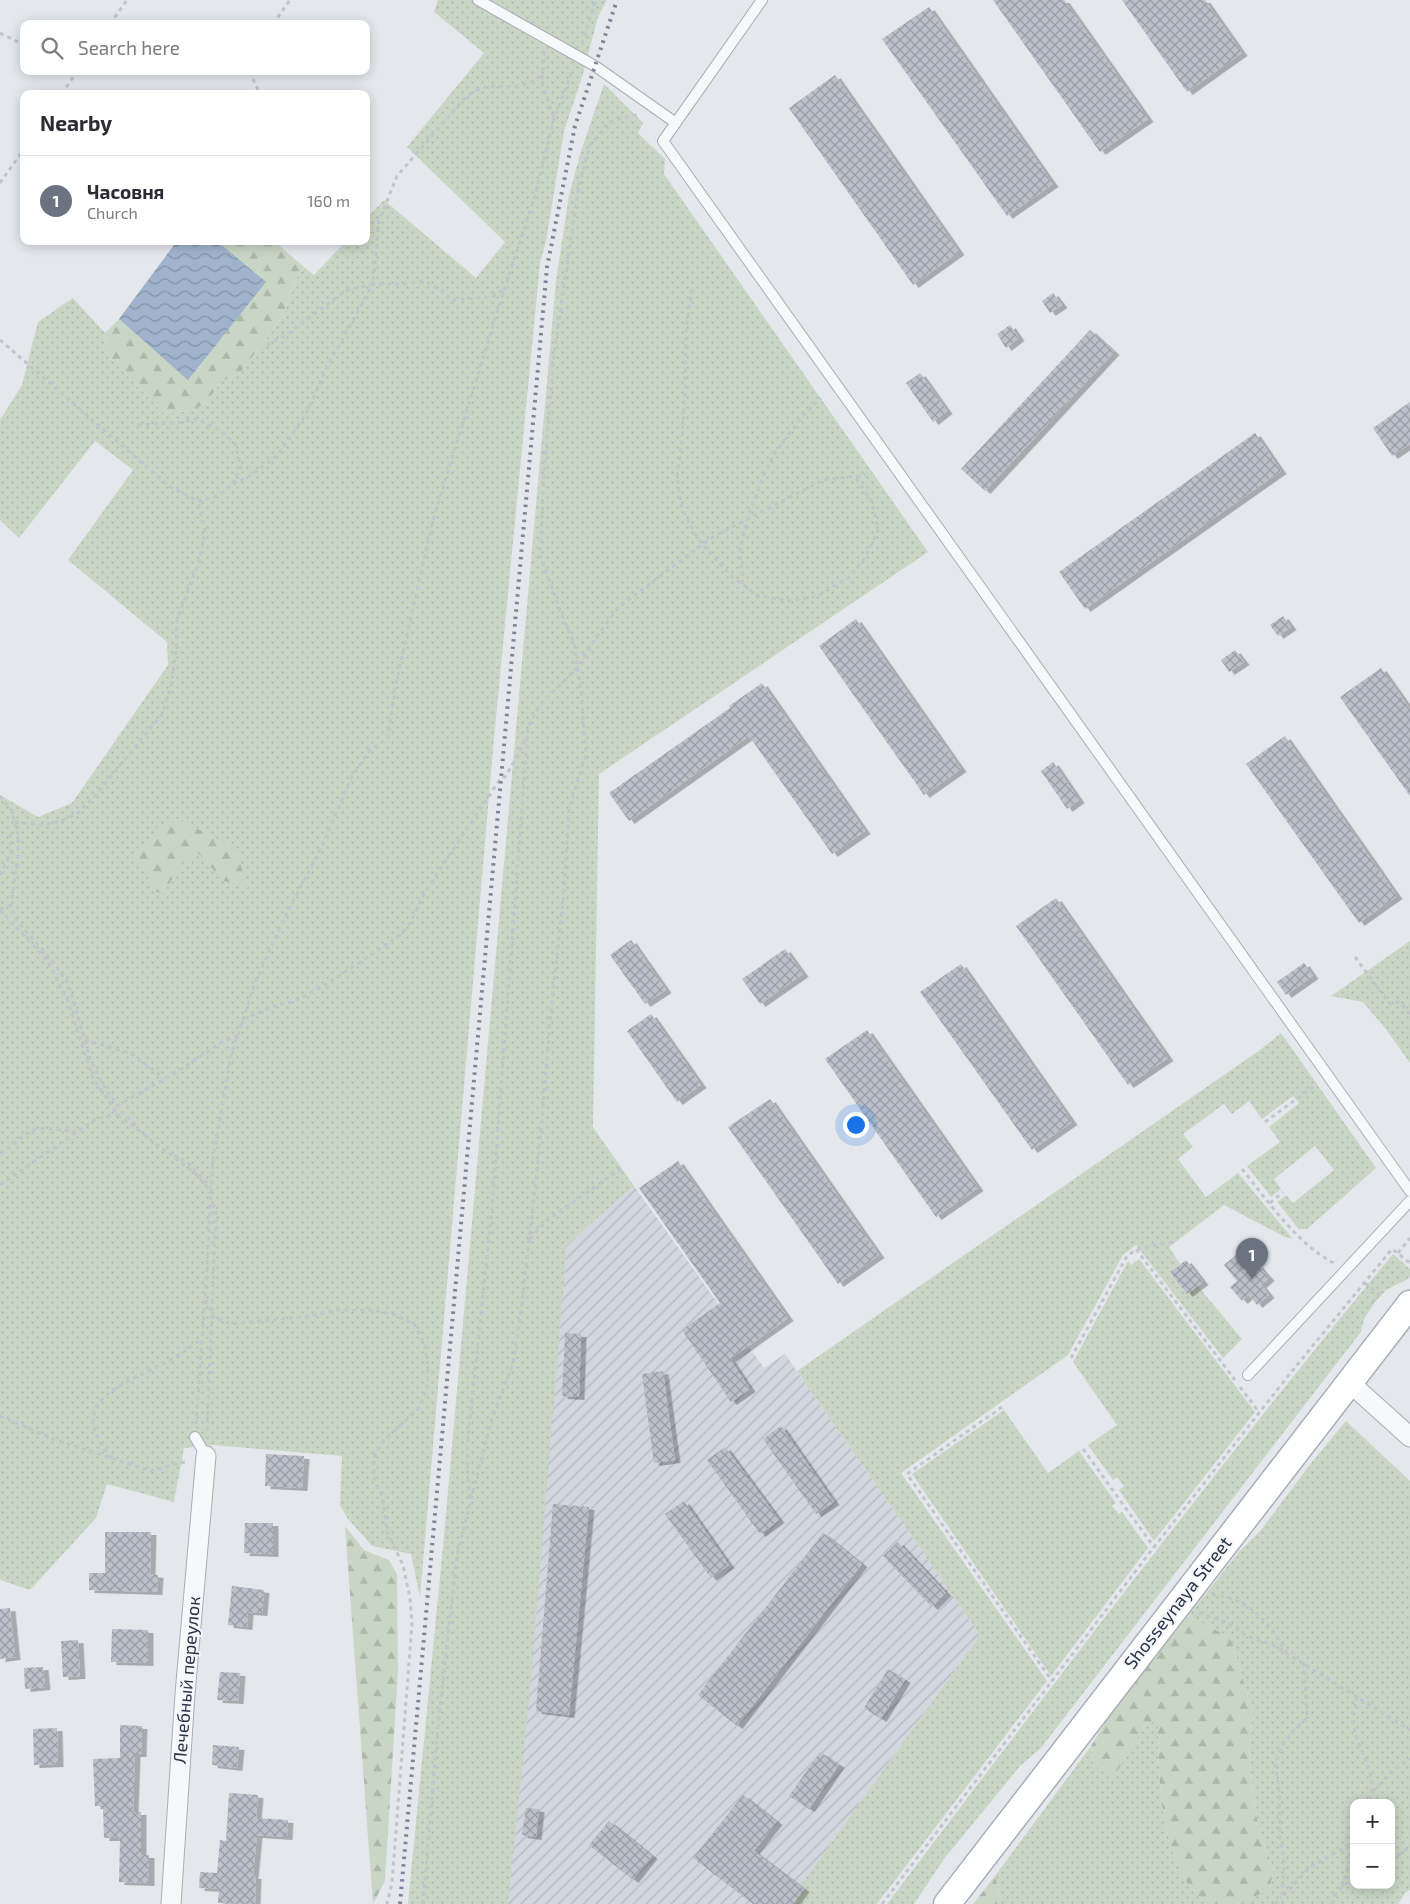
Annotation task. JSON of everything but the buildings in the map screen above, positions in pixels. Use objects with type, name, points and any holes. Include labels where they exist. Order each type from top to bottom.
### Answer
[{"type":"main road","name":"Shosseynaya Street","points":[[947,1904],[1410,1304]]},
{"type":"street","points":[[1349,1382],[1410,1437]]},
{"type":"street","name":"Лечебный переулок","points":[[171,1904],[185,1694],[206,1456]]},
{"type":"lane","points":[[478,0],[578,56],[676,123]]},
{"type":"lane","points":[[762,0],[663,141],[1410,1191]]},
{"type":"lane","points":[[1248,1375],[1410,1201]]},
{"type":"lane","points":[[195,1437],[206,1456]]},
{"type":"path","points":[[113,20],[127,0]]},
{"type":"path","points":[[275,20],[290,0]]},
{"type":"path","points":[[195,1437],[206,1299],[213,1158],[231,1056],[254,985],[282,923],[323,844],[351,778],[369,751],[388,738],[395,688],[433,520],[534,199],[554,119],[578,56],[596,0]]},
{"type":"path","points":[[0,33],[20,43]]},
{"type":"path","points":[[544,38],[542,84],[554,119]]},
{"type":"path","points":[[65,90],[74,75]]},
{"type":"path","points":[[253,75],[258,90]]},
{"type":"path","points":[[0,340],[169,486],[198,500],[218,496],[233,484],[251,475],[278,454],[306,414],[326,369],[373,284],[379,221],[397,176],[473,91],[484,87],[529,83],[543,75]]},
{"type":"path","points":[[423,1904],[437,1736],[457,1555],[492,1418],[512,1364],[540,1142],[551,1011],[564,891],[568,808],[586,755],[574,643],[540,555],[544,474],[554,354],[579,186],[590,145],[609,122],[641,114]]},
{"type":"path","points":[[0,183],[20,155]]},
{"type":"path","points":[[267,345],[286,335],[345,291],[373,284],[402,284],[424,281],[443,291],[451,300],[492,298],[504,290]]},
{"type":"path","points":[[692,289],[686,331],[686,391],[677,477],[682,508],[695,534],[703,545],[730,575],[757,595],[787,601],[818,596],[849,577],[865,558],[878,532],[872,502],[854,477]]},
{"type":"path","points":[[742,584],[740,550],[747,520],[763,476],[776,451],[803,416],[821,398]]},
{"type":"path","points":[[134,425],[176,423],[197,419],[220,430],[234,444],[241,466],[233,484]]},
{"type":"path","points":[[470,1501],[467,1466],[468,1439],[492,1209],[528,727],[539,706],[578,667],[595,639],[618,608],[711,538],[823,480],[866,475]]},
{"type":"path","points":[[15,822],[42,825],[61,821],[78,813],[95,796],[162,714],[171,686],[176,652],[177,619],[199,562],[205,531],[198,500]]},
{"type":"path","points":[[243,1019],[280,1004],[293,1002],[330,982],[407,929],[420,905],[423,895],[498,782],[506,776],[527,738]]},
{"type":"path","points":[[0,796],[12,811],[18,835],[18,856],[11,905],[16,920],[51,959],[69,985],[90,1058],[102,1083],[125,1115],[146,1135],[188,1163],[211,1187]]},
{"type":"path","points":[[0,874],[11,852],[10,831]]},
{"type":"path","points":[[0,1416],[56,1440],[151,1471],[206,1456],[216,1211],[207,1187],[197,1175],[117,1114],[92,1078],[67,999],[47,960],[0,909],[11,905]]},
{"type":"path","points":[[1355,957],[1390,1004],[1399,1002],[1410,1014]]},
{"type":"path","points":[[117,1106],[222,1042],[237,1036]]},
{"type":"path","points":[[85,1040],[130,1053],[164,1078]]},
{"type":"path","points":[[1265,1122],[1328,1076]]},
{"type":"path","points":[[0,1185],[96,1119],[111,1114],[125,1115]]},
{"type":"path","points":[[0,1153],[12,1147],[30,1131],[39,1129],[76,1132]]},
{"type":"path","points":[[529,1239],[547,1220],[622,1168]]},
{"type":"path","points":[[1242,1170],[1291,1229],[1324,1259]]},
{"type":"path","points":[[1270,1203],[1283,1192]]},
{"type":"path","points":[[1398,1253],[1410,1238]]},
{"type":"path","points":[[1071,1358],[1126,1258],[1136,1249],[1176,1242]]},
{"type":"path","points":[[1136,1249],[1259,1412]]},
{"type":"path","points":[[882,1904],[1154,1547],[1259,1412],[1364,1282],[1392,1249],[1410,1263]]},
{"type":"path","points":[[1364,1282],[1379,1294],[1372,1303]]},
{"type":"path","points":[[206,1299],[214,1318],[231,1324],[311,1316],[335,1310],[371,1310],[396,1314],[416,1325],[425,1346],[428,1368],[427,1389],[418,1409],[383,1441],[374,1457],[374,1478],[383,1499],[387,1532],[403,1565],[410,1598],[412,1624],[392,1883],[387,1904]]},
{"type":"path","points":[[112,1458],[96,1437],[94,1411],[99,1402],[113,1390],[174,1358],[203,1338]]},
{"type":"path","points":[[1002,1407],[907,1474],[1052,1681]]},
{"type":"path","points":[[1083,1449],[1154,1547]]},
{"type":"path","points":[[1181,1599],[1225,1596],[1242,1602],[1274,1631],[1286,1653]]},
{"type":"path","points":[[1181,1599],[1226,1622],[1247,1636],[1275,1646],[1410,1730]]},
{"type":"path","points":[[1282,1897],[1284,1863],[1280,1838],[1279,1788],[1275,1765],[1281,1748],[1291,1733],[1307,1718],[1304,1663]]},
{"type":"path","points":[[1357,1696],[1353,1718],[1354,1729],[1370,1773],[1373,1791]]},
{"type":"path","points":[[1370,1799],[1373,1791],[1392,1771],[1410,1759]]},
{"type":"path","points":[[1275,1904],[1310,1867],[1350,1845]]},
{"type":"path","points":[[1395,1857],[1410,1847]]},
{"type":"path","points":[[1342,1887],[1350,1861]]},
{"type":"path","points":[[1332,1904],[1336,1893],[1350,1880]]},
{"type":"shaded area","points":[[634,1186],[764,1368],[785,1354],[980,1635],[800,1886],[804,1889],[793,1904],[508,1904],[567,1245]]},
{"type":"green space","points":[[438,0],[607,0],[598,17],[582,77],[564,131],[546,241],[540,263],[494,738],[420,1597],[411,1554],[372,1546],[348,1519],[340,1505],[342,1456],[213,1445],[184,1448],[174,1502],[107,1484],[96,1518],[30,1590],[0,1580],[0,795],[38,817],[72,803],[168,665],[167,642],[68,560],[133,470],[95,441],[19,538],[0,520],[0,420],[22,385],[38,322],[73,298],[105,333],[108,356],[164,413],[192,411],[205,403],[222,381],[240,373],[283,316],[297,277],[304,267],[314,275],[342,245],[370,245],[370,215],[384,200],[476,278],[505,242],[407,147],[484,53],[434,12]]},
{"type":"green space","points":[[604,84],[643,123],[638,133],[665,159],[664,174],[928,552],[599,774],[593,1127],[634,1186],[567,1245],[529,1701],[508,1904],[408,1904],[444,1536],[556,281],[569,196],[580,154]]},
{"type":"green space","points":[[222,245],[279,245],[304,267],[297,277],[283,316],[240,373],[222,381],[205,403],[192,411],[164,413],[108,356],[105,333],[119,319],[188,379],[265,282]]},
{"type":"green space","points":[[181,820],[236,849],[248,888],[224,881],[198,853],[182,862],[163,894],[152,890],[147,874],[134,857],[159,826]]},
{"type":"green space","points":[[1410,941],[1410,1063],[1385,1028],[1363,1002],[1331,996]]},
{"type":"green space","points":[[1281,1033],[1376,1168],[1307,1229],[1299,1229],[1277,1202],[1286,1195],[1293,1203],[1334,1170],[1315,1146],[1274,1179],[1281,1189],[1271,1197],[1247,1166],[1280,1142],[1269,1127],[1299,1103],[1293,1096],[1262,1119],[1249,1101],[1232,1114],[1224,1104],[1183,1134],[1193,1147],[1178,1159],[1206,1197],[1238,1173],[1293,1239],[1283,1236],[1224,1205],[1169,1247],[1180,1264],[1170,1272],[1187,1294],[1198,1286],[1242,1339],[1223,1358],[1136,1245],[1123,1255],[1068,1355],[901,1473],[1047,1681],[877,1904],[793,1904],[804,1889],[800,1886],[980,1635],[797,1371],[1260,1050]]},
{"type":"green space","points":[[1393,1254],[1410,1269],[1408,1279],[1386,1290],[1375,1302],[1364,1319],[1361,1332],[1041,1748],[1020,1766],[944,1859],[914,1904],[887,1904],[1263,1414]]},
{"type":"green space","points":[[1139,1259],[1255,1412],[1154,1541],[1119,1490],[1124,1486],[1117,1477],[1113,1480],[1088,1445],[1117,1425],[1073,1362],[1128,1261],[1131,1265]]},
{"type":"green space","points":[[1004,1410],[1048,1473],[1079,1451],[1116,1503],[1112,1506],[1119,1514],[1122,1512],[1148,1548],[1051,1676],[912,1474]]},
{"type":"green space","points":[[1346,1421],[1410,1481],[1410,1890],[1406,1892],[1398,1904],[1235,1904],[1241,1902],[1274,1870],[1258,1828],[1249,1756],[1253,1714],[1231,1638],[1188,1616],[1239,1552],[1261,1530],[1312,1462]]},
{"type":"green space","points":[[345,1526],[364,1550],[389,1560],[397,1574],[398,1670],[385,1881],[373,1904]]},
{"type":"green space","points":[[1188,1616],[1231,1638],[1253,1714],[1249,1756],[1258,1828],[1274,1870],[1268,1891],[1235,1904],[1206,1904],[1188,1884],[1177,1862],[1165,1823],[1162,1803],[1158,1721],[1146,1724],[1113,1778],[1094,1765],[1091,1746],[1116,1705]]},
{"type":"green space","points":[[1158,1720],[1160,1782],[1165,1822],[1170,1842],[1186,1881],[1206,1904],[997,1904],[1001,1899],[995,1876],[1091,1746],[1094,1765],[1113,1777],[1146,1724]]},
{"type":"green space","points":[[995,1876],[1001,1899],[997,1904],[973,1904]]},
{"type":"water","points":[[174,245],[222,245],[266,282],[188,380],[119,319]]},
{"type":"railway","points":[[400,1904],[547,267],[575,126],[617,0]]},
{"type":"place","name":"Часовня","points":[[1252,1279]]}]
